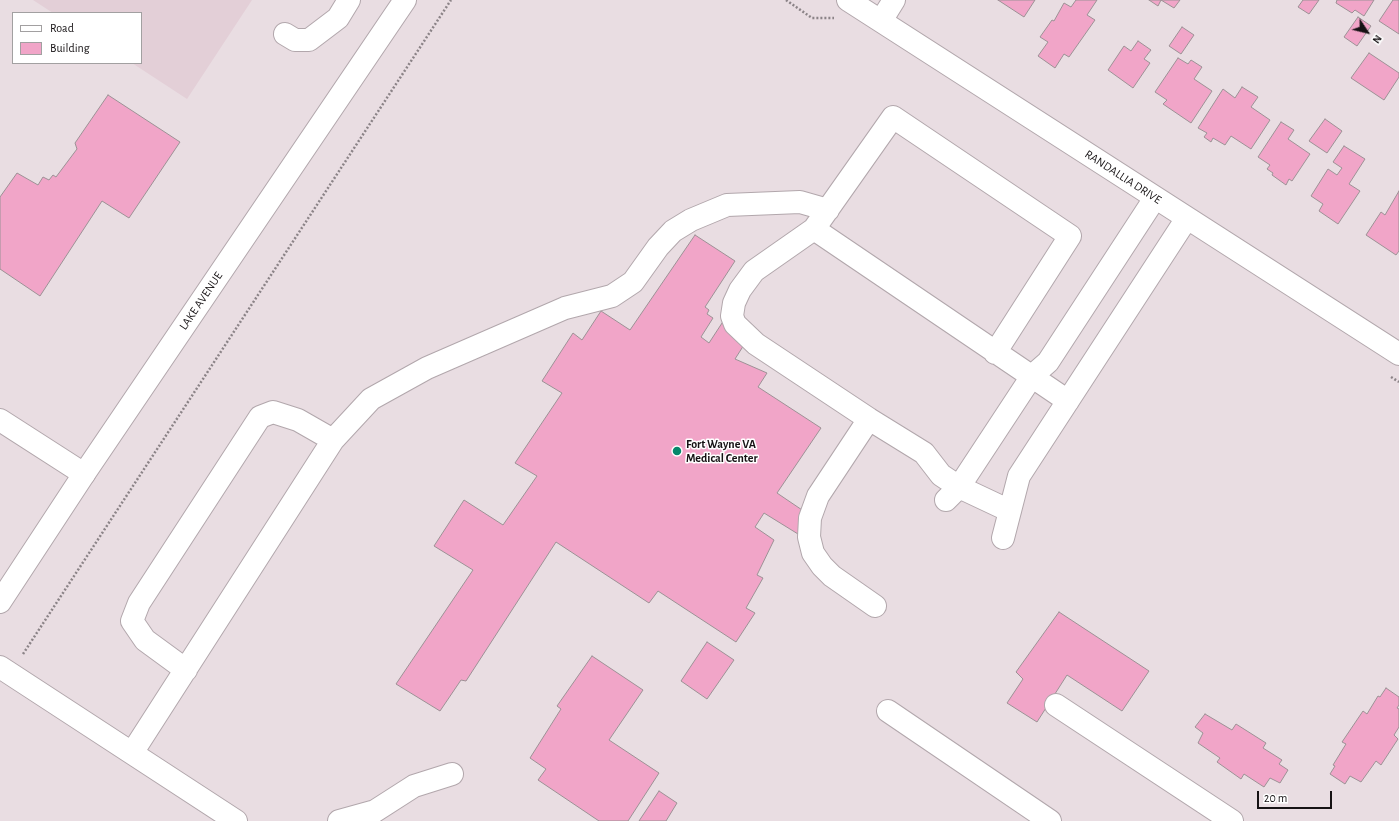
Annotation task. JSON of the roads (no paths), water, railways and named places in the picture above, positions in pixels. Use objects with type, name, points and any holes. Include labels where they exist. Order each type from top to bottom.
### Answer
[{"type":"street","points":[[285,34],[295,40],[309,40],[338,18],[349,0]]},
{"type":"street","name":"LAKE AVENUE","points":[[0,602],[84,474],[405,0]]},
{"type":"street","name":"RANDALLIA DRIVE","points":[[848,0],[1155,198],[1397,349]]},
{"type":"street","points":[[881,21],[894,0]]},
{"type":"street","points":[[996,353],[1070,236],[893,117],[814,229],[754,271],[740,290],[734,303],[732,316],[741,331],[756,344],[869,419],[924,453],[941,474],[952,494],[1010,511]]},
{"type":"street","points":[[952,494],[1032,376],[1048,362],[1155,198]]},
{"type":"street","points":[[132,753],[333,440],[371,399],[427,368],[565,308],[612,296],[633,282],[658,247],[673,231],[691,220],[727,205],[800,202],[828,210]]},
{"type":"street","points":[[1004,538],[1019,476],[1188,218]]},
{"type":"street","points":[[814,229],[1068,401]]},
{"type":"street","points":[[186,670],[145,640],[132,620],[139,603],[260,417],[273,412],[298,420],[333,440]]},
{"type":"street","points":[[869,419],[818,496],[810,518],[809,537],[813,553],[822,566],[832,576],[875,606]]},
{"type":"street","points":[[0,420],[84,474]]},
{"type":"street","points":[[5,670],[236,821]]},
{"type":"street","points":[[1056,705],[1232,821]]},
{"type":"street","points":[[888,711],[1050,821]]},
{"type":"street","points":[[339,821],[375,811],[414,786],[452,774]]},
{"type":"place","name":"Fort Wayne VA Medical Center","points":[[677,451]]}]
